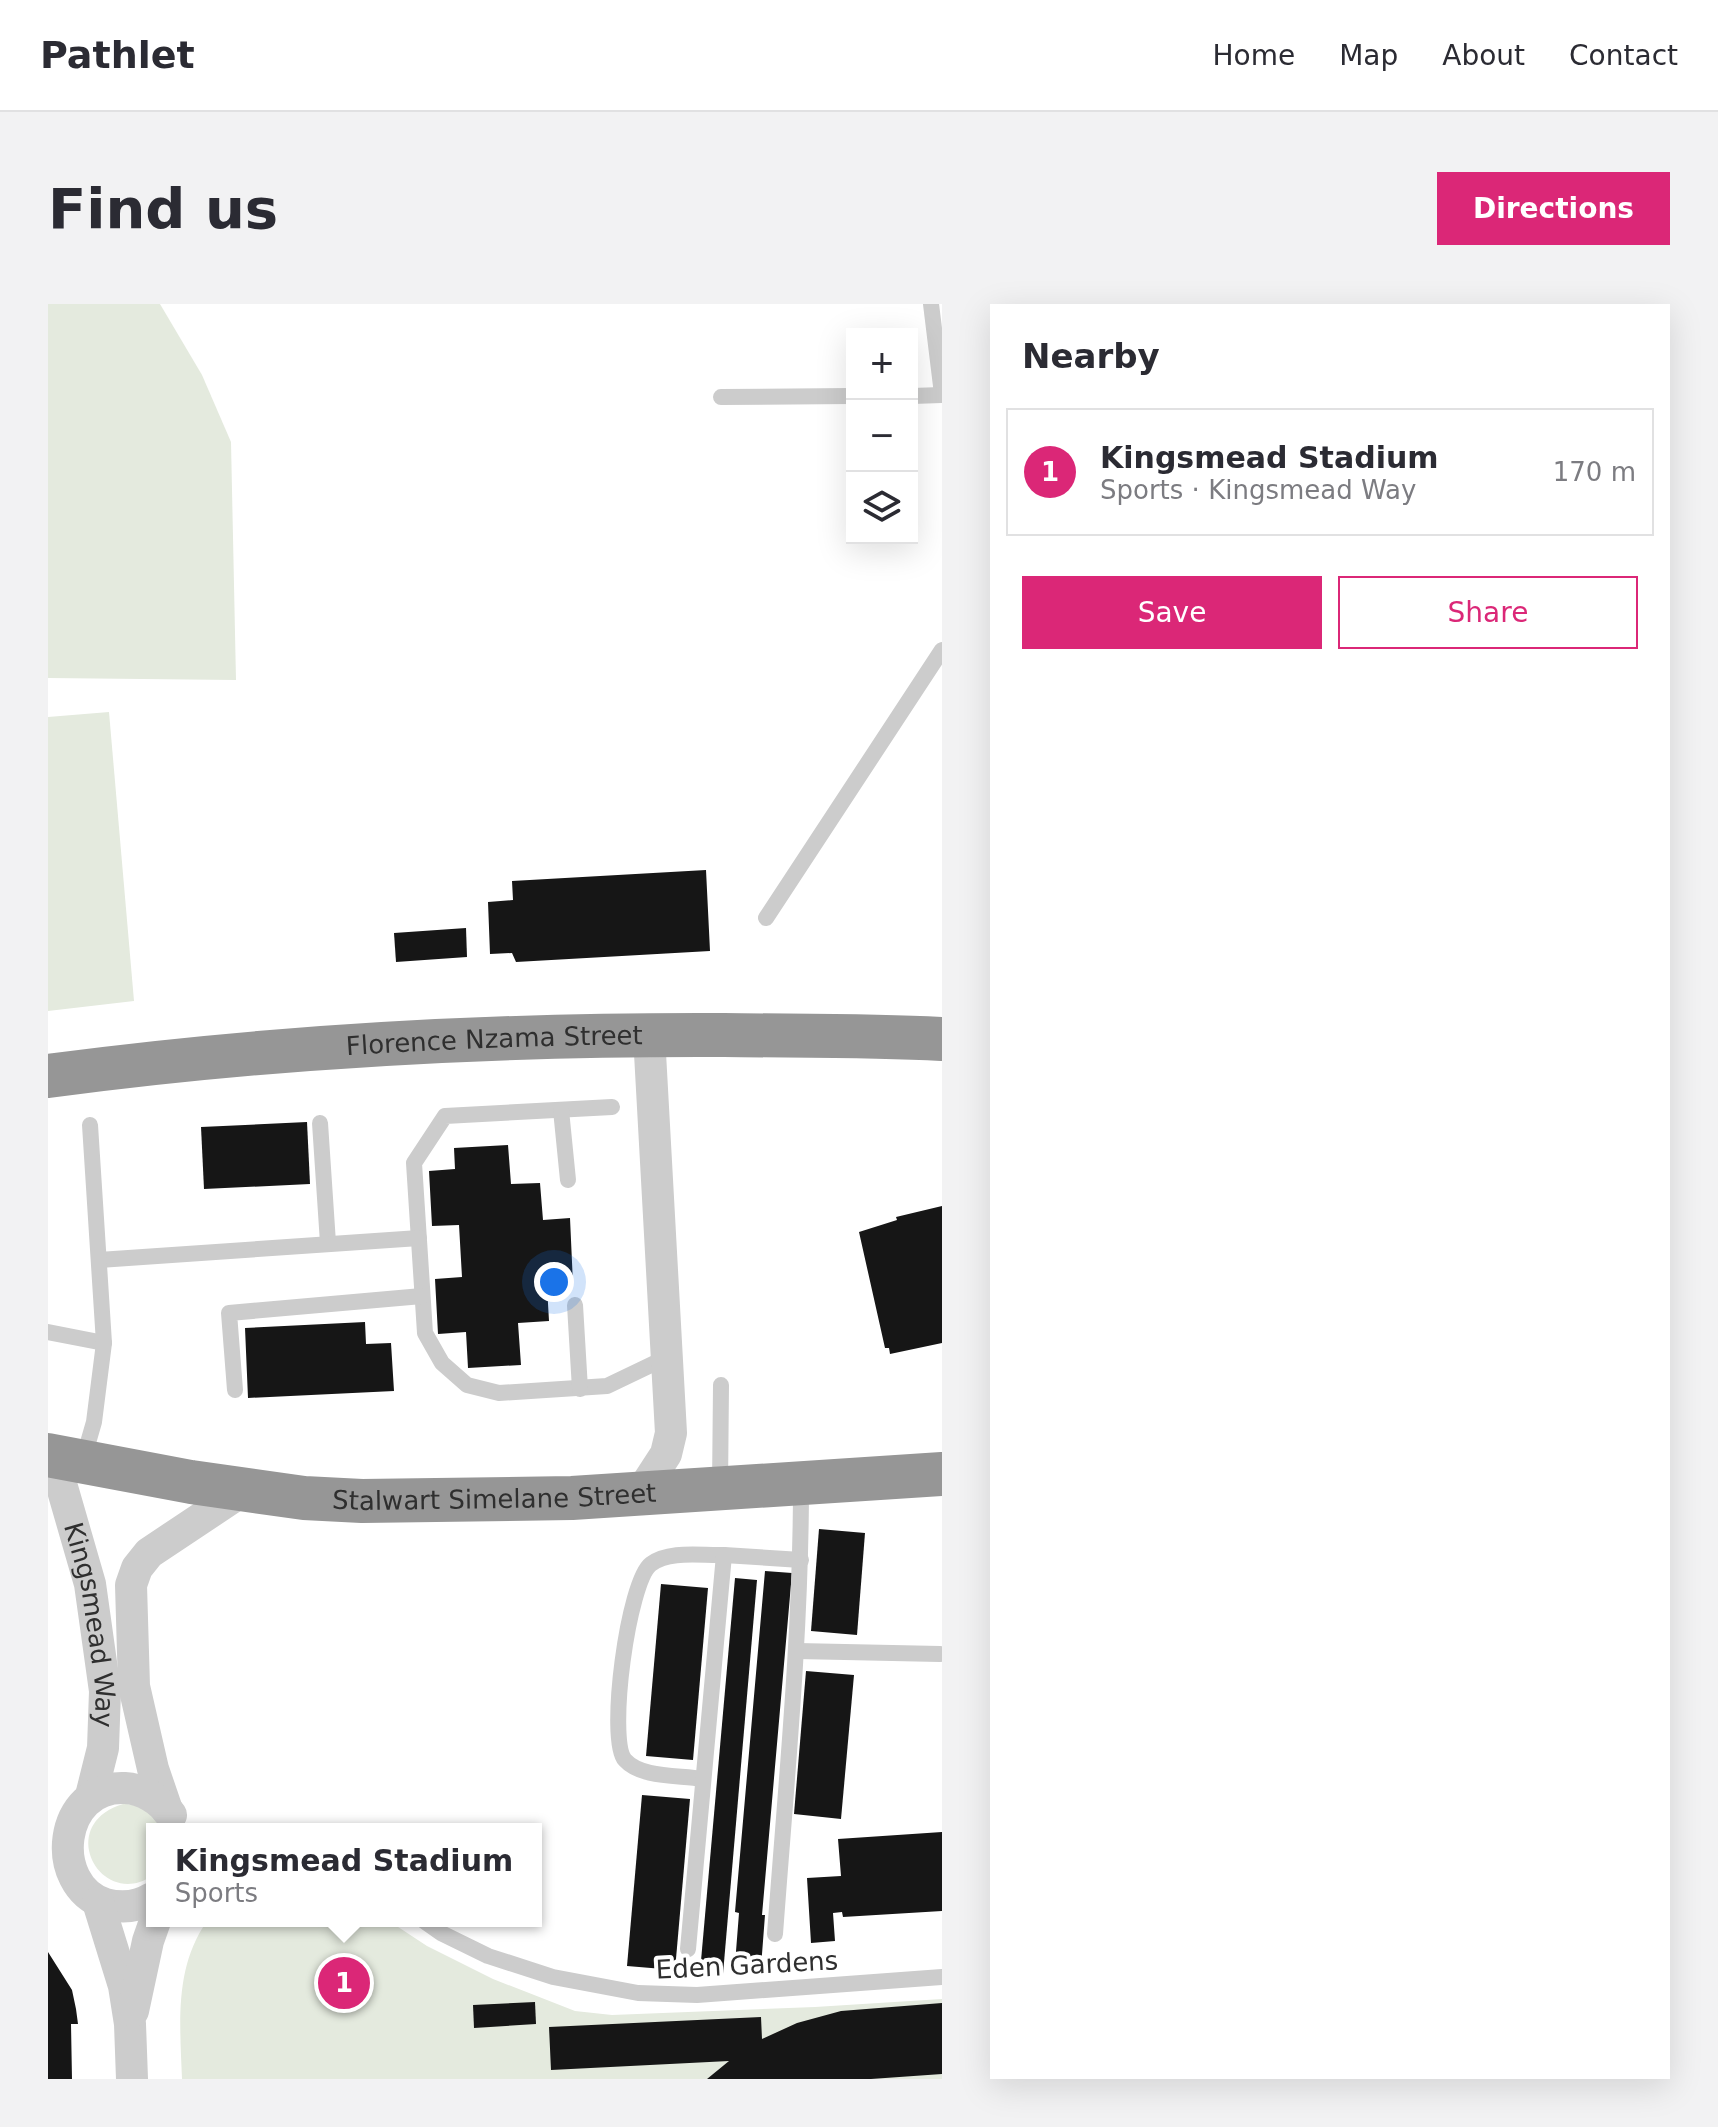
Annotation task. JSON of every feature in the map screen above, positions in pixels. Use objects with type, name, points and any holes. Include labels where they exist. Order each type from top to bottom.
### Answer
[{"type":"highway","name":"Florence Nzama Street","points":[[48,1076],[273,1050],[506,1038],[649,1035],[942,1039]]},
{"type":"highway","name":"Stalwart Simelane Street","points":[[61,1458],[304,1498],[362,1501],[470,1501],[640,1494],[942,1474]]},
{"type":"street","points":[[640,1494],[666,1454],[671,1433],[649,1035]]},
{"type":"street","name":"Kingsmead Way","points":[[60,1879],[65,1865],[63,1848],[70,1810],[103,1748],[105,1691],[90,1584],[61,1458]]},
{"type":"street","name":"Kingsmead Way","points":[[172,1819],[149,1757],[134,1686],[131,1585],[137,1568],[149,1553],[245,1489]]},
{"type":"street","points":[[70,1810],[113,1789],[128,1788],[156,1799],[172,1819]]},
{"type":"street","points":[[60,1879],[98,1902],[114,1906],[130,1906],[146,1900]]},
{"type":"street","points":[[98,1902],[124,1986],[130,2024],[132,2079]]},
{"type":"street","points":[[130,2024],[153,1927]]},
{"type":"lane","points":[[918,396],[942,395],[931,304]]},
{"type":"lane","points":[[721,397],[846,396]]},
{"type":"lane","points":[[766,918],[942,650]]},
{"type":"lane","points":[[612,1107],[445,1116],[414,1163],[425,1333],[442,1363],[467,1385],[499,1393],[607,1386],[655,1363],[668,1362]]},
{"type":"lane","points":[[561,1110],[568,1180]]},
{"type":"lane","points":[[320,1123],[328,1243]]},
{"type":"lane","points":[[61,1458],[94,1422],[104,1343],[90,1125]]},
{"type":"lane","points":[[99,1260],[419,1238]]},
{"type":"lane","points":[[235,1390],[229,1313],[422,1296]]},
{"type":"lane","points":[[575,1305],[580,1389]]},
{"type":"lane","points":[[48,1332],[104,1343]]},
{"type":"lane","points":[[720,1489],[721,1385]]},
{"type":"lane","points":[[775,1934],[797,1651],[801,1483]]},
{"type":"lane","points":[[702,1779],[638,1770],[619,1751],[617,1732],[624,1648],[639,1580],[648,1566],[669,1556],[724,1555],[801,1560]]},
{"type":"lane","points":[[688,1949],[724,1555]]},
{"type":"lane","points":[[797,1651],[940,1654]]},
{"type":"lane","name":"Eden Gardens","points":[[432,1927],[488,1956],[553,1977],[638,1993],[697,1995],[942,1977]]},
{"type":"shaded area","points":[[48,304],[160,304],[202,375],[231,442],[236,680],[48,678]]},
{"type":"shaded area","points":[[109,712],[134,1001],[48,1011],[48,717]]},
{"type":"shaded area","points":[[123,1804],[147,1811],[160,1823],[146,1823],[146,1879],[133,1884],[116,1882],[102,1874],[92,1861],[88,1845],[91,1829],[102,1815]]},
{"type":"shaded area","points":[[203,1927],[398,1927],[427,1946],[493,1979],[575,2011],[612,2015],[942,1999],[942,2079],[182,2079],[181,1997],[196,1939]]},
{"type":"building","points":[[706,870],[710,951],[516,962],[512,953],[490,954],[488,902],[513,900],[512,881]]},
{"type":"building","points":[[466,928],[467,957],[396,962],[394,933]]},
{"type":"building","points":[[307,1122],[310,1184],[204,1189],[201,1127]]},
{"type":"building","points":[[508,1145],[511,1184],[540,1183],[543,1220],[570,1218],[573,1284],[547,1286],[549,1321],[518,1323],[521,1365],[468,1368],[466,1332],[438,1334],[435,1279],[462,1277],[459,1225],[432,1226],[429,1171],[455,1169],[454,1148]]},
{"type":"building","points":[[942,1206],[942,1343],[890,1354],[889,1348],[885,1348],[859,1232],[897,1220],[896,1217]]},
{"type":"building","points":[[365,1322],[366,1344],[391,1343],[394,1391],[248,1398],[245,1328]]},
{"type":"building","points":[[819,1529],[865,1533],[857,1635],[811,1631]]},
{"type":"building","points":[[765,1571],[792,1573],[762,1915],[765,1915],[761,1967],[735,1964],[739,1913],[735,1912]]},
{"type":"building","points":[[735,1578],[757,1580],[723,1974],[700,1972]]},
{"type":"building","points":[[661,1584],[708,1588],[693,1760],[646,1756]]},
{"type":"building","points":[[806,1671],[854,1675],[841,1819],[794,1814]]},
{"type":"building","points":[[642,1795],[690,1799],[675,1970],[627,1966]]},
{"type":"building","points":[[942,1832],[942,1911],[843,1917],[842,1912],[833,1913],[835,1941],[811,1943],[807,1878],[841,1876],[838,1839]]},
{"type":"building","points":[[48,1952],[72,1990],[76,2009],[78,2024],[71,2024],[72,2079],[48,2079]]},
{"type":"building","points":[[535,2002],[536,2024],[474,2028],[473,2005]]},
{"type":"building","points":[[942,2003],[942,2074],[871,2079],[707,2079],[729,2061],[551,2070],[549,2027],[761,2017],[762,2039],[797,2023],[841,2011]]},
{"type":"place","name":"Kingsmead Stadium","points":[[344,1983]]}]
